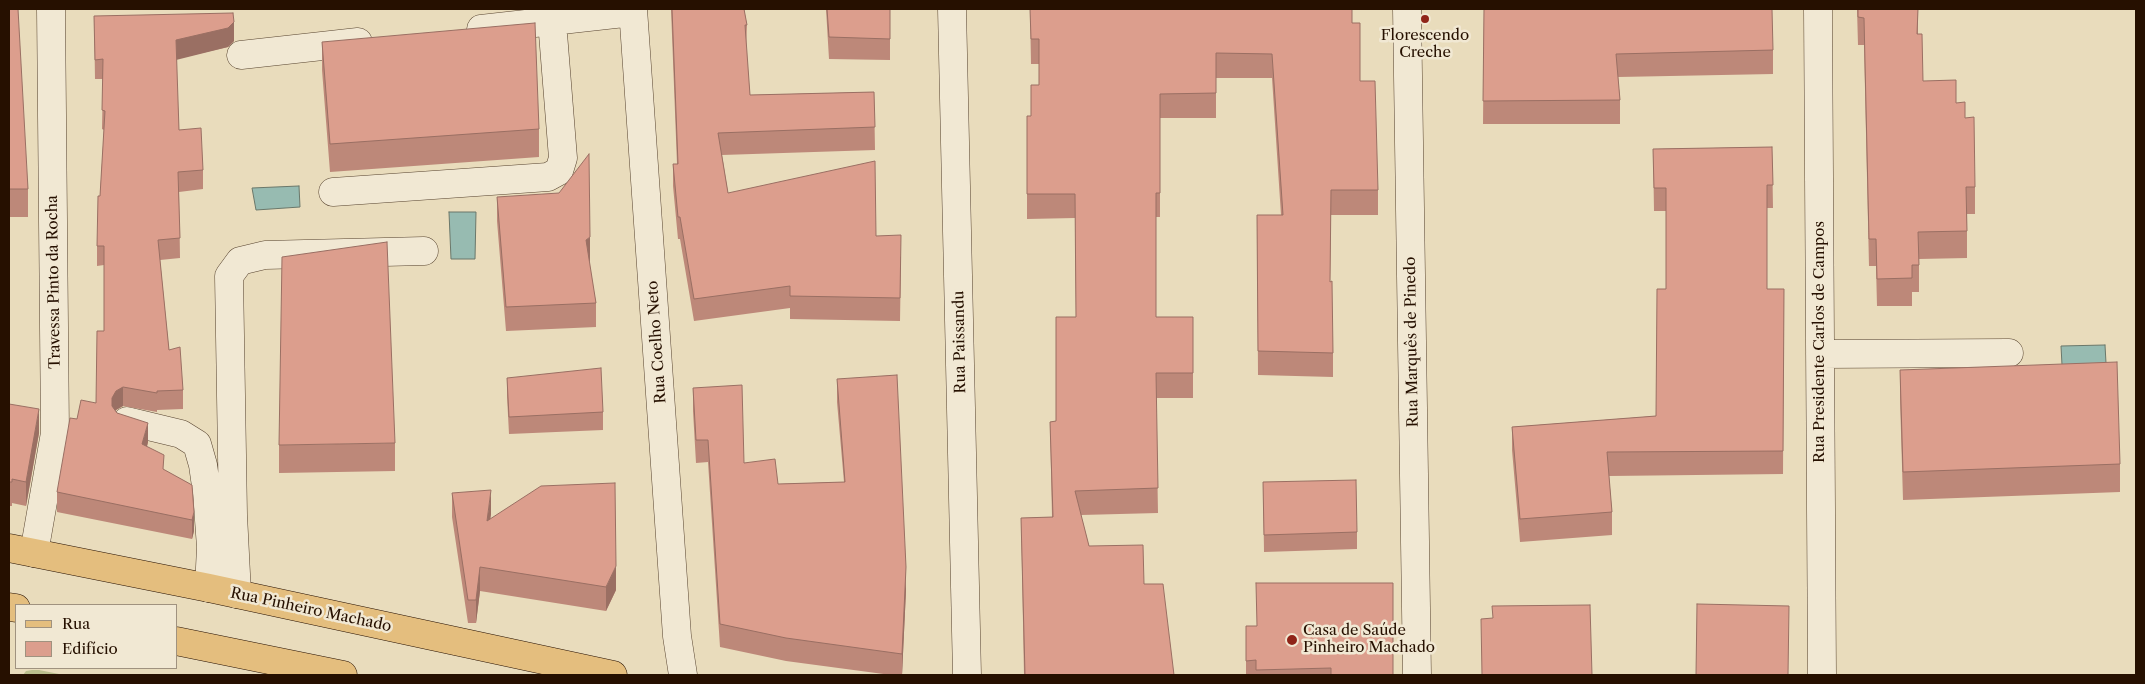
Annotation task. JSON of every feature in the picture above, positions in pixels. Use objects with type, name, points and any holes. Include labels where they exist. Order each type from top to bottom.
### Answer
[{"type":"main road","name":"Rua Pinheiro Machado","points":[[21,550],[209,588],[613,675]]},
{"type":"main road","points":[[178,641],[343,675]]},
{"type":"street","name":"Travessa Pinto da Rocha","points":[[21,550],[55,433],[51,9]]},
{"type":"street","name":"Rua Paissandu","points":[[952,9],[967,675]]},
{"type":"street","name":"Rua Marquês de Pinedo","points":[[1407,9],[1417,675]]},
{"type":"street","name":"Rua Presidente Carlos de Campos","points":[[1818,9],[1822,675]]},
{"type":"street","points":[[454,32],[633,10]]},
{"type":"street","name":"Rua Coelho Neto","points":[[633,10],[677,626],[683,675]]},
{"type":"street","points":[[333,192],[548,177],[559,171],[563,158],[552,21]]},
{"type":"street","points":[[240,55],[386,39]]},
{"type":"street","points":[[237,594],[233,515],[230,276],[240,261],[266,255],[424,251]]},
{"type":"street","points":[[1820,354],[2009,352]]},
{"type":"street","points":[[127,421],[181,434],[197,444],[203,464],[207,493],[211,547],[209,588]]},
{"type":"green space","points":[[32,670],[64,675],[23,675],[26,671]]},
{"type":"water","points":[[299,186],[300,207],[256,210],[252,188]]},
{"type":"water","points":[[449,212],[476,212],[475,259],[451,259]]},
{"type":"water","points":[[2105,345],[2106,363],[2062,365],[2061,346]]},
{"type":"building","points":[[9,9],[18,9],[28,189],[9,189]]},
{"type":"building","points":[[672,9],[744,9],[747,25],[745,25],[750,95],[874,92],[875,127],[718,133],[728,193],[875,161],[876,236],[901,235],[900,298],[790,296],[790,286],[694,299],[680,217],[678,217],[673,164],[678,164]]},
{"type":"building","points":[[827,9],[890,9],[890,39],[829,37]]},
{"type":"building","points":[[1030,9],[1352,9],[1352,23],[1360,23],[1360,81],[1375,81],[1378,190],[1331,190],[1330,282],[1332,281],[1333,353],[1258,351],[1257,215],[1283,215],[1272,54],[1216,53],[1216,93],[1160,94],[1160,193],[1156,193],[1156,317],[1193,317],[1193,373],[1156,373],[1158,488],[1075,491],[1089,546],[1143,545],[1144,584],[1163,584],[1174,675],[1025,675],[1021,518],[1053,517],[1050,422],[1056,421],[1056,317],[1076,317],[1075,194],[1027,194],[1027,116],[1031,116],[1031,85],[1039,85],[1039,39],[1031,39]]},
{"type":"building","points":[[1484,9],[1772,9],[1773,50],[1616,54],[1620,100],[1483,101]]},
{"type":"building","points":[[1858,9],[1918,9],[1917,34],[1922,34],[1923,81],[1956,80],[1956,103],[1965,102],[1965,118],[1974,117],[1975,187],[1966,187],[1967,231],[1918,232],[1919,265],[1912,265],[1912,278],[1877,279],[1876,239],[1869,239],[1864,18],[1858,17]]},
{"type":"building","points":[[233,13],[234,22],[228,28],[176,40],[179,130],[201,128],[203,170],[178,172],[180,238],[158,240],[169,350],[180,347],[183,390],[157,391],[157,393],[123,387],[116,391],[112,398],[112,406],[117,413],[148,423],[142,444],[164,455],[163,469],[192,485],[194,512],[192,520],[57,492],[70,418],[77,419],[81,400],[96,403],[97,331],[104,331],[104,246],[97,246],[98,196],[100,196],[105,111],[102,110],[103,59],[95,60],[94,16]]},
{"type":"building","points":[[535,23],[539,129],[330,144],[322,42]]},
{"type":"building","points":[[1772,147],[1773,185],[1767,185],[1767,289],[1784,289],[1783,451],[1607,452],[1612,512],[1520,519],[1512,427],[1656,416],[1657,289],[1666,289],[1666,188],[1654,188],[1653,149]]},
{"type":"building","points":[[589,154],[590,237],[586,240],[596,303],[506,307],[497,197],[559,193]]},
{"type":"building","points":[[387,242],[395,443],[279,445],[282,257]]},
{"type":"building","points":[[2117,362],[2120,464],[1903,472],[1900,370]]},
{"type":"building","points":[[601,368],[603,412],[509,417],[507,378]]},
{"type":"building","points":[[897,375],[906,567],[902,654],[786,638],[720,624],[708,440],[696,440],[693,388],[742,385],[744,463],[775,459],[778,484],[845,482],[837,379]]},
{"type":"building","points":[[9,404],[39,409],[26,482],[12,479],[12,482],[9,482]]},
{"type":"building","points":[[1356,480],[1357,532],[1264,535],[1263,482]]},
{"type":"building","points":[[615,483],[616,566],[606,587],[480,567],[476,600],[468,600],[452,493],[491,490],[487,521],[541,486]]},
{"type":"building","points":[[1256,583],[1393,583],[1393,675],[1331,675],[1331,668],[1256,670],[1256,660],[1246,661],[1246,626],[1257,626]]},
{"type":"building","points":[[1697,604],[1789,606],[1788,675],[1696,675]]},
{"type":"building","points":[[1590,605],[1592,675],[1482,675],[1481,619],[1493,618],[1492,606]]},
{"type":"place","name":"Florescendo Creche","points":[[1425,19]]},
{"type":"place","name":"Casa de Saúde Pinheiro Machado","points":[[1292,640]]}]
